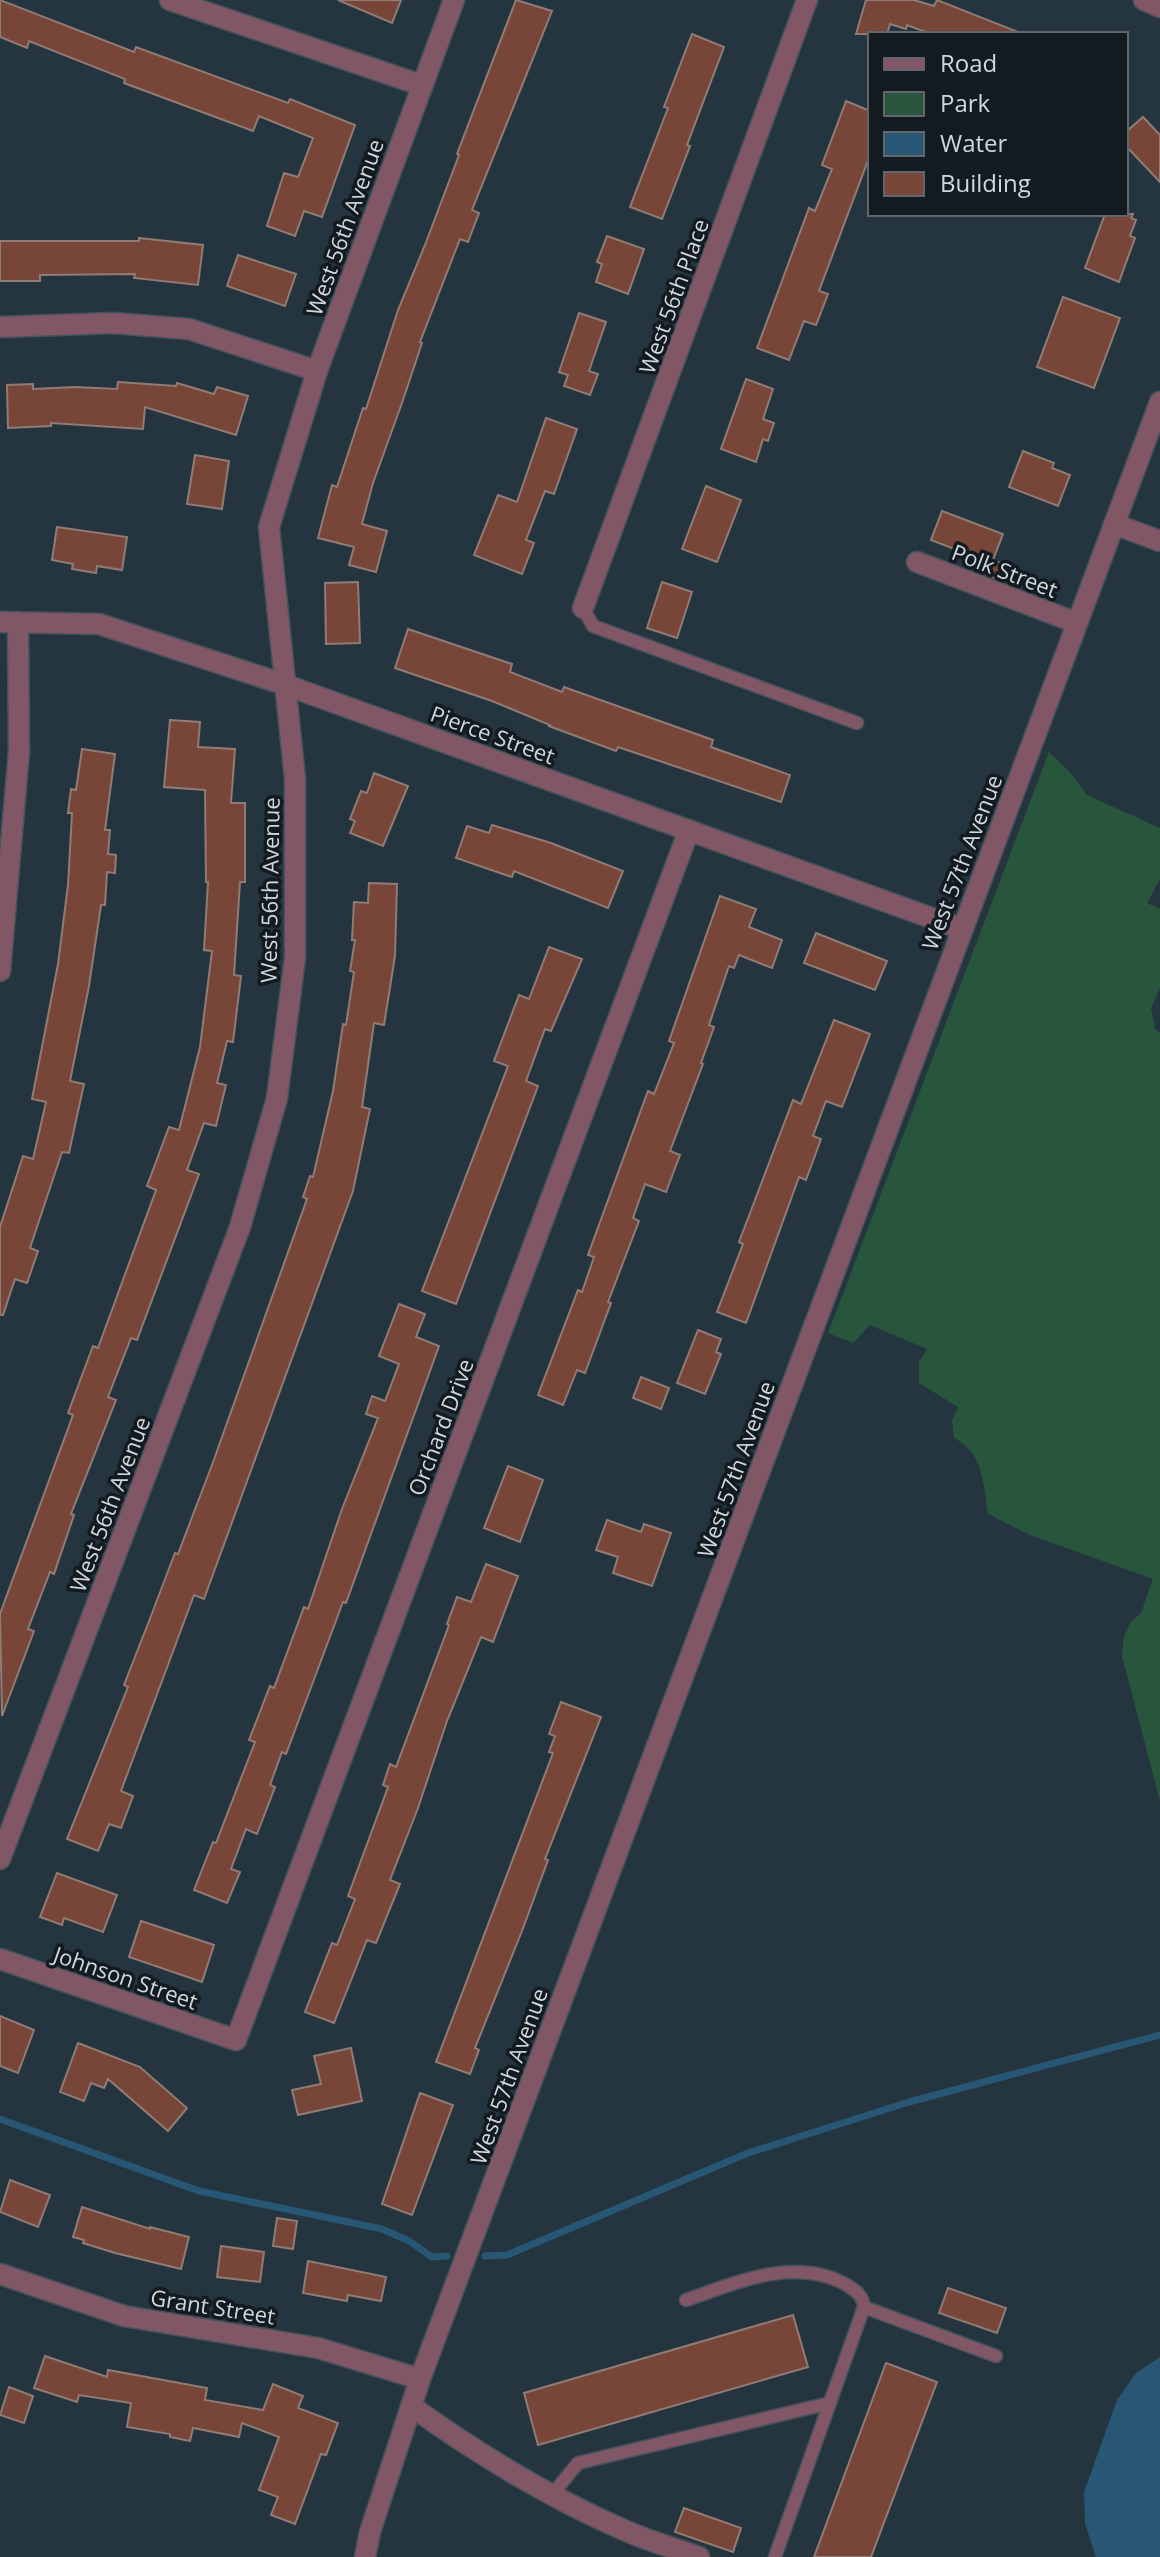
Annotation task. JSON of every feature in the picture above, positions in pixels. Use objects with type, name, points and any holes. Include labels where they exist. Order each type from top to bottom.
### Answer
[{"type":"street","points":[[170,0],[421,85]]},
{"type":"street","name":"West 56th Avenue","points":[[0,1859],[240,1227],[277,1098],[295,958],[295,779],[269,527],[317,371],[454,0]]},
{"type":"street","name":"West 56th Place","points":[[583,608],[807,0]]},
{"type":"street","points":[[1144,0],[1160,7]]},
{"type":"street","points":[[0,327],[113,323],[189,329],[317,371]]},
{"type":"street","name":"West 57th Avenue","points":[[365,2557],[370,2532],[420,2379],[1160,402]]},
{"type":"street","points":[[1114,524],[1160,541]]},
{"type":"street","name":"Polk Street","points":[[917,562],[1077,623]]},
{"type":"street","points":[[0,971],[19,751],[9,622]]},
{"type":"street","name":"Pierce Street","points":[[9,622],[99,624],[283,684],[962,929]]},
{"type":"street","name":"Orchard Drive","points":[[236,2040],[689,830]]},
{"type":"street","name":"Johnson Street","points":[[0,1959],[236,2040]]},
{"type":"street","name":"Grant Street","points":[[0,2274],[124,2316],[318,2348],[420,2379]]},
{"type":"street","points":[[411,2406],[459,2440],[551,2496],[626,2532],[699,2557]]},
{"type":"lane","points":[[583,608],[593,626],[857,723]]},
{"type":"lane","points":[[686,2300],[786,2271],[820,2274],[835,2279],[855,2289],[863,2299],[864,2307],[775,2557]]},
{"type":"lane","points":[[864,2307],[996,2356]]},
{"type":"lane","points":[[551,2496],[578,2463],[830,2403]]},
{"type":"green space","points":[[1049,752],[1069,771],[1087,795],[1160,828],[1160,879],[1147,903],[1160,909],[1160,988],[1151,1008],[1155,1029],[1160,1033],[1160,1801],[1122,1656],[1124,1636],[1130,1623],[1141,1613],[1153,1579],[1030,1535],[988,1514],[977,1461],[964,1444],[954,1438],[952,1420],[958,1407],[919,1383],[919,1362],[927,1349],[870,1325],[853,1343],[828,1333]]},
{"type":"water","points":[[1160,2357],[1160,2557],[1096,2557],[1085,2524],[1084,2492],[1117,2400],[1136,2373]]},
{"type":"building","points":[[0,0],[134,52],[136,47],[288,103],[290,99],[355,125],[322,217],[304,211],[295,236],[267,226],[284,173],[298,177],[313,138],[259,116],[253,131],[124,83],[125,79],[29,41],[27,48],[0,37]]},
{"type":"building","points":[[338,0],[401,0],[392,23]]},
{"type":"building","points":[[516,0],[552,11],[472,210],[479,213],[468,242],[460,239],[420,342],[373,483],[362,524],[387,531],[376,572],[349,565],[354,547],[318,538],[332,485],[337,487],[398,310]]},
{"type":"building","points":[[866,0],[914,0],[934,6],[937,0],[1018,32],[926,32],[907,25],[906,29],[890,24],[888,32],[856,34]]},
{"type":"building","points":[[692,34],[724,47],[662,219],[630,207]]},
{"type":"building","points":[[846,101],[868,110],[868,160],[819,291],[828,294],[816,325],[804,321],[789,360],[757,348],[809,208],[815,211],[832,169],[822,165]]},
{"type":"building","points":[[1143,117],[1160,135],[1160,182],[1128,148],[1128,130]]},
{"type":"building","points":[[1133,214],[1131,218],[1136,220],[1130,236],[1135,238],[1119,282],[1085,268],[1104,216]]},
{"type":"building","points":[[607,236],[644,249],[628,294],[596,282],[602,264],[597,262]]},
{"type":"building","points":[[139,238],[203,245],[198,285],[134,278],[135,274],[40,275],[40,281],[0,281],[0,241],[139,241]]},
{"type":"building","points":[[238,255],[296,274],[285,306],[227,286]]},
{"type":"building","points":[[1063,297],[1120,318],[1094,388],[1037,367]]},
{"type":"building","points":[[579,313],[606,322],[589,371],[598,374],[590,395],[564,386],[568,375],[559,372]]},
{"type":"building","points":[[746,379],[773,389],[763,419],[774,423],[768,441],[763,439],[756,462],[721,449]]},
{"type":"building","points":[[118,382],[176,386],[177,383],[214,394],[217,387],[248,396],[236,435],[145,407],[143,429],[51,423],[51,426],[8,428],[7,385],[33,384],[33,389],[117,389]]},
{"type":"building","points":[[546,418],[577,429],[554,494],[545,491],[526,540],[534,543],[522,574],[474,555],[498,495],[517,502]]},
{"type":"building","points":[[1023,451],[1054,463],[1052,468],[1070,475],[1058,506],[1009,487]]},
{"type":"building","points":[[195,455],[229,461],[222,509],[187,504]]},
{"type":"building","points":[[706,486],[741,500],[717,562],[682,549]]},
{"type":"building","points":[[942,511],[1003,534],[993,560],[1003,564],[997,579],[968,567],[972,556],[931,540]]},
{"type":"building","points":[[57,527],[127,537],[122,570],[97,566],[96,573],[72,569],[73,564],[52,560]]},
{"type":"building","points":[[358,582],[360,643],[326,644],[325,583]]},
{"type":"building","points":[[662,582],[692,592],[677,638],[647,628]]},
{"type":"building","points":[[408,629],[512,664],[510,672],[562,692],[564,687],[713,740],[711,747],[790,775],[781,802],[618,747],[616,751],[492,701],[395,668]]},
{"type":"building","points":[[170,720],[200,722],[198,747],[235,749],[231,803],[245,803],[245,882],[240,882],[234,975],[241,976],[233,1042],[227,1041],[217,1083],[226,1085],[216,1126],[204,1123],[187,1170],[199,1174],[137,1340],[131,1338],[108,1397],[116,1400],[71,1514],[74,1515],[54,1574],[50,1572],[28,1629],[34,1631],[2,1716],[0,1614],[73,1415],[68,1413],[93,1346],[98,1348],[156,1190],[147,1186],[169,1127],[179,1130],[200,1047],[212,951],[204,950],[208,882],[205,790],[164,787]]},
{"type":"building","points":[[82,749],[115,754],[105,830],[110,830],[108,854],[116,855],[115,873],[107,872],[105,905],[101,905],[70,1081],[84,1084],[69,1153],[62,1152],[30,1248],[38,1251],[27,1283],[15,1279],[3,1315],[0,1315],[0,1227],[23,1156],[33,1159],[46,1102],[32,1099],[58,964],[68,885],[72,813],[68,813],[71,789],[76,790]]},
{"type":"building","points":[[374,773],[408,786],[383,846],[350,833],[355,821],[350,819],[361,791],[367,793]]},
{"type":"building","points":[[492,825],[551,843],[623,871],[608,908],[514,871],[512,877],[456,858],[467,826],[489,833]]},
{"type":"building","points":[[369,883],[397,884],[395,956],[384,1025],[374,1023],[362,1107],[370,1109],[353,1191],[204,1599],[194,1595],[121,1791],[133,1796],[121,1828],[109,1824],[98,1851],[67,1839],[128,1687],[124,1685],[175,1553],[178,1554],[212,1465],[307,1199],[303,1197],[310,1176],[313,1177],[333,1091],[343,1024],[346,1025],[354,972],[350,971],[355,940],[352,940],[354,902],[368,903]]},
{"type":"building","points":[[720,896],[756,909],[749,927],[782,940],[772,968],[739,955],[734,968],[729,966],[709,1025],[714,1027],[703,1064],[670,1151],[680,1155],[666,1192],[645,1184],[633,1218],[639,1221],[608,1302],[611,1303],[585,1373],[577,1370],[563,1405],[538,1395],[578,1290],[582,1292],[594,1257],[588,1255],[648,1091],[654,1094],[674,1043],[669,1041]]},
{"type":"building","points":[[816,933],[887,961],[875,990],[804,963]]},
{"type":"building","points":[[549,947],[582,959],[551,1031],[545,1029],[526,1081],[538,1086],[456,1304],[422,1291],[508,1066],[494,1061],[519,995],[529,999]]},
{"type":"building","points":[[834,1020],[870,1034],[842,1107],[826,1101],[813,1136],[821,1139],[806,1180],[799,1177],[746,1323],[717,1312],[743,1244],[739,1242],[793,1100],[801,1104]]},
{"type":"building","points":[[399,1304],[425,1314],[416,1337],[439,1346],[346,1603],[343,1602],[286,1754],[282,1752],[270,1785],[275,1787],[257,1834],[246,1829],[231,1869],[240,1872],[227,1903],[194,1890],[213,1842],[216,1843],[255,1742],[249,1740],[270,1686],[274,1688],[304,1607],[308,1609],[342,1509],[378,1418],[366,1414],[372,1396],[385,1401],[399,1364],[379,1356]]},
{"type":"building","points":[[698,1330],[721,1339],[716,1352],[721,1354],[705,1394],[677,1383]]},
{"type":"building","points":[[641,1377],[669,1388],[661,1409],[633,1398]]},
{"type":"building","points":[[508,1466],[543,1480],[520,1542],[484,1528]]},
{"type":"building","points":[[607,1520],[641,1532],[644,1524],[671,1533],[652,1586],[613,1573],[618,1557],[596,1550]]},
{"type":"building","points":[[486,1564],[518,1576],[493,1642],[481,1637],[390,1880],[400,1884],[376,1943],[367,1940],[334,2023],[305,2012],[332,1943],[337,1945],[355,1899],[348,1896],[388,1787],[383,1785],[390,1764],[396,1767],[457,1597],[471,1602]]},
{"type":"building","points":[[561,1702],[601,1717],[475,2048],[479,2050],[470,2074],[436,2062],[553,1753],[549,1752],[555,1736],[549,1734]]},
{"type":"building","points":[[57,1873],[117,1895],[103,1932],[64,1918],[62,1925],[40,1917]]},
{"type":"building","points":[[141,1921],[214,1945],[202,1982],[129,1957]]},
{"type":"building","points":[[0,2016],[34,2030],[18,2073],[0,2066]]},
{"type":"building","points":[[78,2043],[140,2067],[187,2108],[168,2131],[108,2079],[104,2088],[91,2083],[84,2101],[60,2092]]},
{"type":"building","points":[[351,2048],[362,2101],[298,2115],[292,2090],[321,2084],[314,2056]]},
{"type":"building","points":[[420,2093],[453,2105],[412,2215],[382,2204]]},
{"type":"building","points":[[10,2180],[50,2195],[38,2227],[0,2212]]},
{"type":"building","points":[[82,2207],[150,2229],[189,2237],[181,2269],[115,2253],[73,2237]]},
{"type":"building","points":[[277,2218],[297,2221],[293,2249],[273,2246]]},
{"type":"building","points":[[221,2246],[264,2252],[260,2282],[217,2277]]},
{"type":"building","points":[[308,2261],[386,2277],[381,2301],[348,2295],[347,2301],[303,2293]]},
{"type":"building","points":[[948,2288],[1006,2308],[997,2333],[939,2313]]},
{"type":"building","points":[[793,2315],[808,2367],[538,2445],[524,2393]]},
{"type":"building","points":[[45,2356],[107,2377],[108,2370],[207,2388],[205,2400],[263,2410],[273,2384],[303,2396],[298,2408],[338,2423],[326,2455],[321,2454],[295,2524],[271,2515],[278,2497],[259,2490],[279,2437],[242,2423],[239,2437],[193,2428],[190,2441],[170,2437],[170,2434],[127,2427],[131,2403],[79,2395],[77,2402],[34,2388]]},
{"type":"building","points":[[886,2363],[937,2382],[871,2557],[814,2557]]},
{"type":"building","points":[[9,2387],[33,2396],[24,2423],[0,2415]]},
{"type":"building","points":[[684,2508],[741,2528],[733,2552],[675,2532]]},
{"type":"waterway","points":[[485,2256],[507,2255],[748,2153],[909,2102],[1160,2035]]},
{"type":"waterway","points":[[0,2119],[199,2191],[382,2229],[409,2241],[432,2257],[447,2256]]}]
